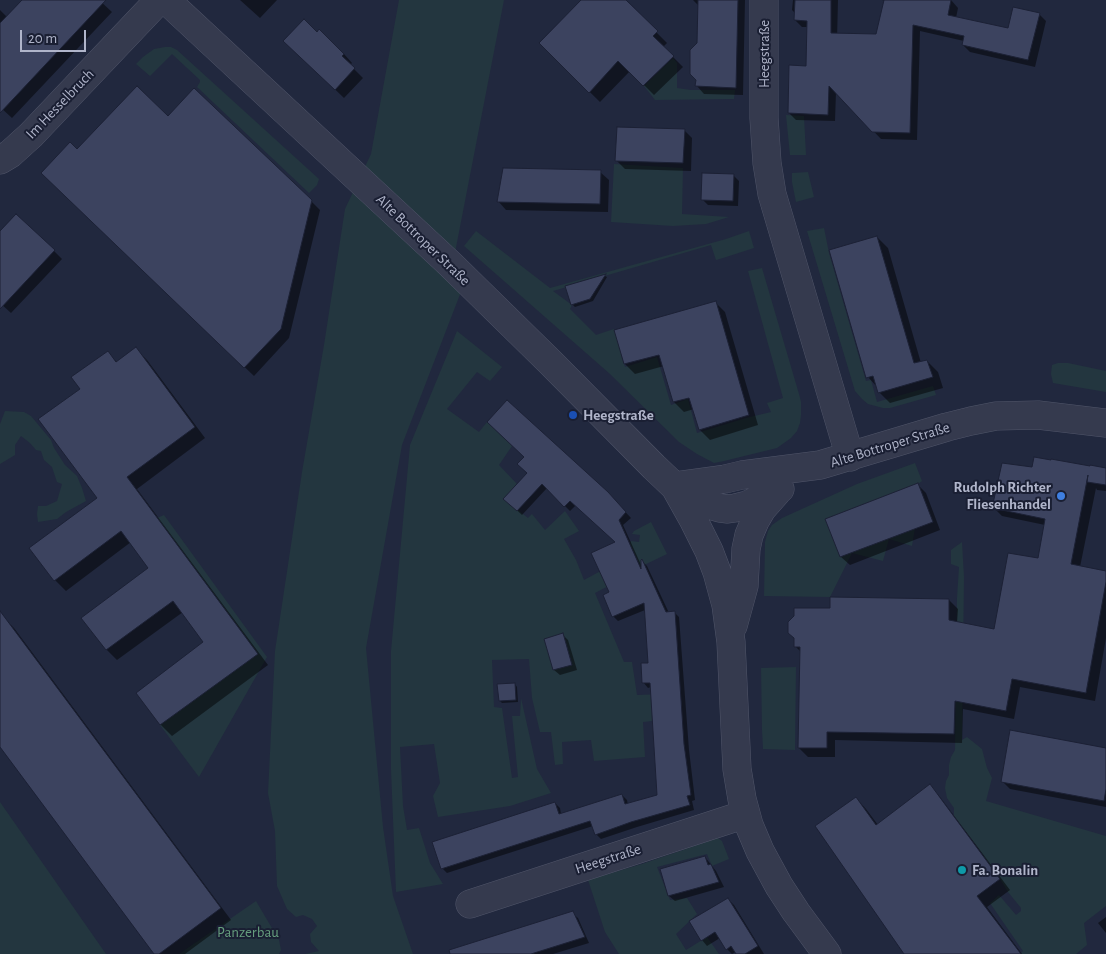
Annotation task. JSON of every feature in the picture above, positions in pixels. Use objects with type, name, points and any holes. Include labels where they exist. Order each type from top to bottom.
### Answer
[{"type":"street","name":"Im Hesselbruch","points":[[0,160],[10,154],[31,135],[159,0]]},
{"type":"street","name":"Alte Bottroper Straße","points":[[166,0],[443,257],[654,467],[685,495],[703,503],[728,509],[764,498],[780,489]]},
{"type":"street","name":"Heegstraße","points":[[764,0],[764,118],[767,163],[772,194],[850,457]]},
{"type":"street","name":"Alte Bottroper Straße","points":[[674,486],[820,465],[948,427],[996,416],[1038,415],[1106,423]]},
{"type":"street","points":[[730,635],[744,586],[746,549],[755,520],[780,489],[820,465]]},
{"type":"street","points":[[674,486],[694,521],[715,566],[726,604],[730,635],[737,769],[746,814],[752,832],[774,878],[827,954]]},
{"type":"street","name":"Heegstraße","points":[[470,904],[746,814]]},
{"type":"green space","points":[[399,0],[504,0],[453,263],[464,284],[402,445],[366,648],[383,827],[393,896],[413,954],[305,954],[319,951],[311,942],[310,934],[317,926],[312,919],[303,915],[296,917],[287,909],[277,886],[275,831],[268,793],[275,651],[345,209],[371,154]]},
{"type":"green space","points":[[165,47],[177,50],[319,179],[317,185],[309,193],[197,87],[200,80],[172,54],[150,76],[136,64],[154,49]]},
{"type":"green space","points":[[673,58],[677,63],[677,88],[691,90],[735,90],[734,99],[655,100],[644,86]]},
{"type":"green space","points":[[786,115],[804,116],[806,155],[790,155]]},
{"type":"green space","points":[[614,164],[683,168],[682,214],[729,217],[706,224],[673,226],[611,222]]},
{"type":"green space","points":[[808,172],[814,197],[796,202],[792,173]]},
{"type":"green space","points":[[824,228],[829,253],[866,381],[871,380],[877,402],[933,386],[936,395],[890,408],[883,408],[868,404],[855,391],[807,231]]},
{"type":"green space","points":[[476,231],[550,288],[749,231],[754,248],[723,258],[716,260],[711,245],[553,291],[572,305],[570,309],[596,335],[614,329],[625,367],[657,357],[671,405],[688,399],[697,433],[771,412],[767,403],[783,398],[748,271],[762,268],[801,402],[800,423],[797,431],[777,448],[724,461],[714,463],[697,454],[679,442],[610,374],[464,246]]},
{"type":"green space","points":[[457,331],[502,367],[490,381],[477,372],[447,409],[479,432],[487,422],[512,446],[499,465],[517,484],[504,499],[528,518],[532,514],[545,530],[565,511],[579,531],[564,539],[576,560],[584,580],[608,567],[614,583],[595,593],[624,662],[632,662],[637,695],[666,694],[652,721],[643,722],[645,757],[594,761],[591,740],[562,742],[563,764],[555,765],[551,732],[540,732],[532,698],[529,659],[492,660],[494,707],[502,708],[512,778],[518,777],[512,716],[520,716],[521,698],[537,769],[551,793],[510,806],[438,817],[433,796],[440,783],[434,744],[400,747],[403,806],[407,830],[419,828],[430,863],[443,884],[396,892],[391,770],[391,651],[410,445]]},
{"type":"green space","points":[[1068,363],[1106,371],[1106,392],[1053,383],[1052,365]]},
{"type":"green space","points":[[5,411],[24,412],[31,416],[51,440],[65,465],[77,476],[86,501],[57,519],[38,522],[38,506],[46,506],[57,501],[62,484],[57,482],[52,467],[44,460],[41,451],[36,450],[21,436],[15,445],[15,455],[0,464],[0,424]]},
{"type":"green space","points":[[915,463],[922,481],[918,484],[912,546],[889,539],[883,561],[852,553],[830,597],[764,596],[765,542],[772,525],[782,518],[857,484]]},
{"type":"green space","points":[[164,515],[267,657],[199,777],[160,725],[257,653],[157,518]]},
{"type":"green space","points":[[651,522],[667,554],[640,567],[630,544],[631,541],[639,542],[640,535],[632,534]]},
{"type":"green space","points":[[962,542],[964,577],[962,740],[967,737],[982,749],[992,778],[986,801],[1106,836],[1106,906],[1084,923],[1087,945],[1076,954],[1020,954],[1023,951],[990,903],[999,895],[1016,915],[1021,911],[1021,908],[1000,879],[990,874],[984,863],[984,856],[954,816],[954,808],[947,798],[946,781],[949,775],[951,757],[955,750],[959,567],[951,564],[951,550]]},
{"type":"green space","points":[[796,667],[795,750],[763,749],[761,668]]},
{"type":"green space","points":[[0,802],[106,954],[0,954]]},
{"type":"green space","points":[[718,838],[722,841],[729,859],[712,866],[707,854],[657,867],[670,900],[687,898],[697,914],[676,934],[686,950],[707,937],[719,954],[619,954],[605,932],[588,880]]},
{"type":"green space","name":"Panzerbau","points":[[256,901],[279,940],[281,950],[279,954],[179,954]]},
{"type":"building","points":[[22,0],[106,0],[0,113],[0,23]]},
{"type":"building","points":[[581,0],[626,0],[658,31],[653,36],[674,56],[643,86],[618,61],[589,93],[539,43]]},
{"type":"building","points":[[698,0],[738,0],[736,88],[695,86],[696,80],[690,74],[690,50],[697,43]]},
{"type":"building","points":[[795,0],[831,0],[831,33],[876,34],[884,0],[951,0],[948,15],[1008,28],[1013,7],[1040,13],[1028,60],[962,45],[964,36],[913,25],[910,133],[872,132],[829,86],[828,115],[788,113],[789,65],[806,66],[807,21],[794,20]]},
{"type":"building","points":[[304,19],[317,32],[319,29],[355,68],[335,90],[283,41]]},
{"type":"building","points":[[137,86],[168,116],[194,88],[312,200],[281,329],[244,368],[41,173],[70,142],[77,149]]},
{"type":"building","points":[[617,127],[685,129],[683,163],[615,161]]},
{"type":"building","points":[[503,168],[601,170],[600,204],[497,202]]},
{"type":"building","points":[[702,173],[734,174],[733,201],[701,200]]},
{"type":"building","points":[[16,214],[55,250],[0,309],[0,231]]},
{"type":"building","points":[[877,236],[914,363],[927,360],[933,377],[878,393],[873,376],[866,378],[829,250]]},
{"type":"building","points":[[606,274],[590,299],[571,305],[565,286]]},
{"type":"building","points":[[716,301],[749,415],[699,430],[689,398],[673,402],[659,355],[624,364],[614,330]]},
{"type":"building","points":[[136,347],[195,427],[127,477],[258,654],[160,725],[136,693],[203,642],[173,601],[106,650],[81,618],[148,568],[121,531],[54,581],[29,548],[97,498],[38,419],[80,389],[71,377],[108,351],[116,362]]},
{"type":"building","points":[[507,400],[608,492],[626,512],[619,520],[641,569],[642,559],[666,612],[675,611],[684,744],[691,795],[687,796],[690,805],[631,822],[595,835],[590,821],[441,869],[432,842],[555,802],[559,814],[622,794],[625,804],[657,795],[650,683],[642,683],[641,663],[648,663],[644,603],[612,617],[603,595],[609,592],[591,553],[615,542],[570,501],[564,507],[542,484],[517,511],[503,499],[527,473],[517,464],[524,457],[487,422]]},
{"type":"building","points":[[1034,457],[1106,468],[1106,485],[1087,482],[1088,475],[1071,564],[1106,571],[1106,582],[1086,693],[1012,679],[1006,711],[955,701],[954,734],[827,732],[827,748],[798,748],[800,647],[794,647],[794,638],[788,633],[788,622],[794,616],[794,608],[830,608],[830,597],[949,599],[949,620],[994,629],[1008,553],[1038,558],[1045,519],[992,508],[1002,463],[1032,467]]},
{"type":"building","points":[[918,483],[933,522],[840,557],[825,519]]},
{"type":"building","points":[[0,611],[221,908],[159,954],[154,954],[0,747]]},
{"type":"building","points":[[563,633],[572,665],[553,670],[544,639]]},
{"type":"building","points":[[515,683],[516,700],[499,701],[497,684]]},
{"type":"building","points":[[1010,730],[1106,748],[1106,789],[1104,801],[1001,782]]},
{"type":"building","name":"Fa. Bonalin","points":[[930,784],[1000,879],[977,896],[1021,954],[904,954],[815,826],[856,797],[876,825]]},
{"type":"building","points":[[705,856],[708,865],[711,864],[719,882],[668,896],[660,869]]},
{"type":"building","points":[[728,898],[758,946],[745,954],[736,954],[731,946],[726,950],[715,932],[701,941],[689,921]]},
{"type":"building","points":[[573,911],[585,937],[531,954],[450,954],[449,950]]},
{"type":"place","name":"Heegstraße","points":[[573,415]]},
{"type":"place","name":"Rudolph Richter Fliesenhandel","points":[[1061,496]]},
{"type":"place","name":"Fa. Bonalin","points":[[962,870]]}]
